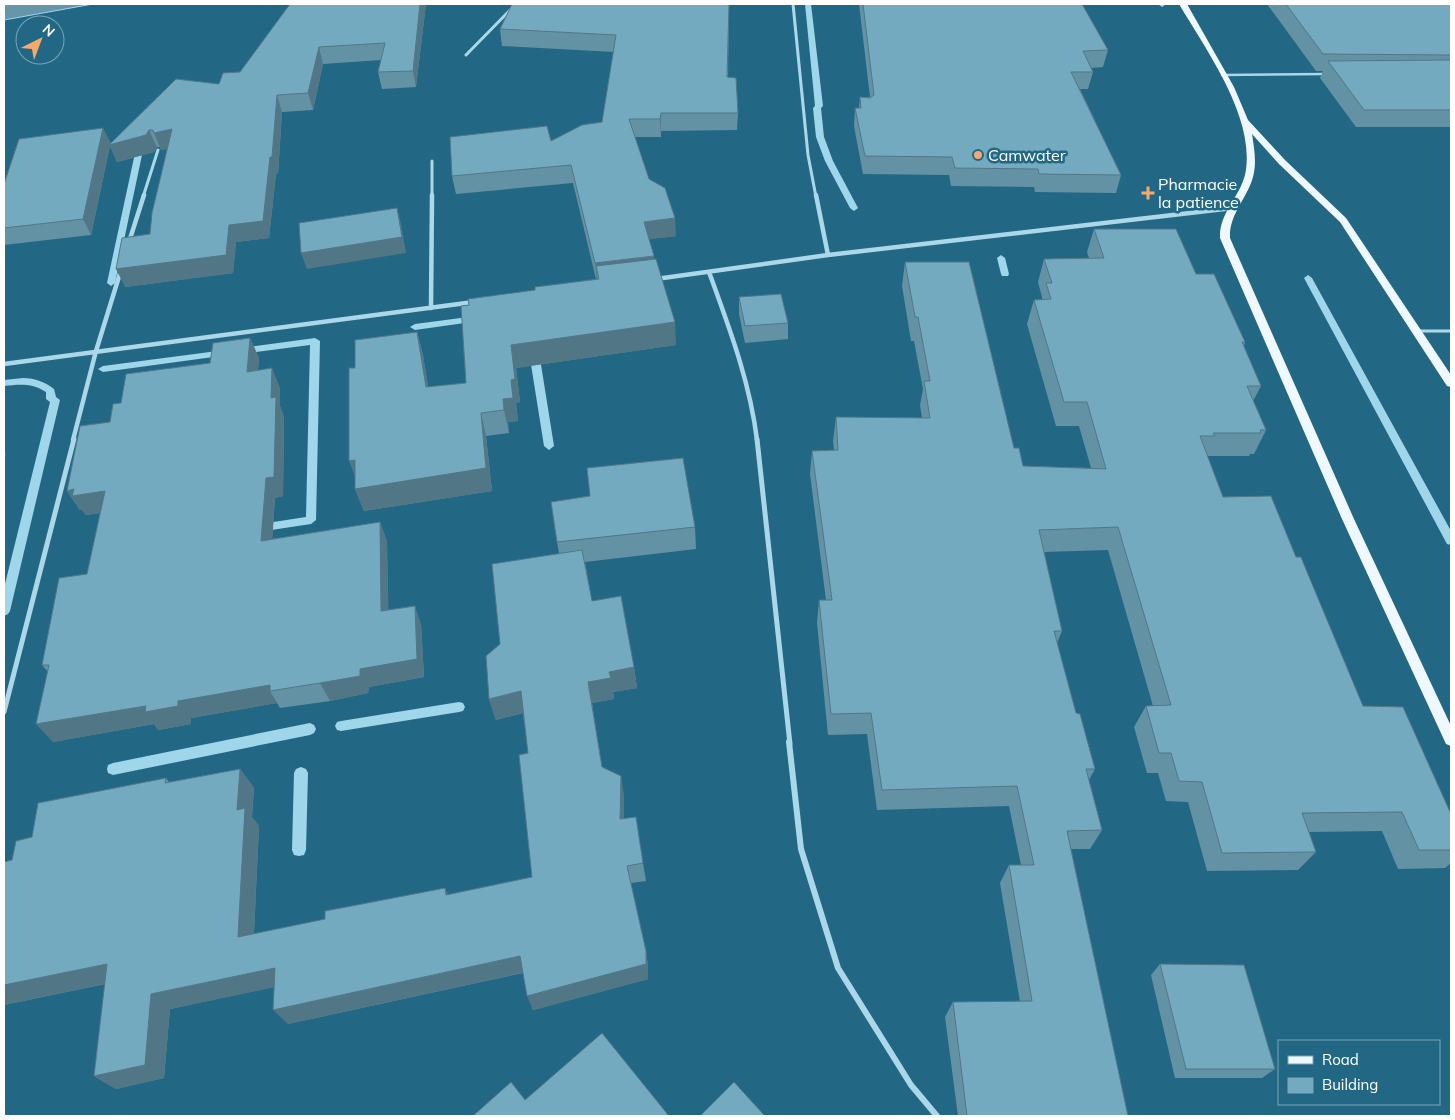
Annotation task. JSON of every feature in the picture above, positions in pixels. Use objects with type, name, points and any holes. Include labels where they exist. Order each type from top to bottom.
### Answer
[{"type":"main road","points":[[1183,4],[1246,122],[1282,162],[1343,220],[1451,383]]},
{"type":"main road","points":[[1246,122],[1253,158],[1249,178],[1226,224],[1225,238],[1348,519],[1451,740]]},
{"type":"street","points":[[466,55],[516,4]]},
{"type":"street","points":[[793,4],[808,155],[828,255]]},
{"type":"street","points":[[127,250],[158,150]]},
{"type":"street","points":[[431,308],[432,161]]},
{"type":"street","points":[[651,279],[828,255],[1234,208]]},
{"type":"street","points":[[4,712],[96,351],[121,269]]},
{"type":"street","points":[[709,272],[740,359],[754,415],[801,849],[838,968],[911,1085],[938,1116]]},
{"type":"street","points":[[4,364],[479,302]]},
{"type":"lane","points":[[1222,74],[1332,74]]},
{"type":"lane","points":[[1417,331],[1451,331]]},
{"type":"water","points":[[4,4],[93,4],[32,15],[15,15],[15,18],[4,20]]},
{"type":"building","points":[[290,4],[420,4],[413,71],[378,72],[385,43],[319,47],[308,93],[277,95],[272,157],[270,157],[263,221],[229,225],[226,255],[116,269],[122,238],[150,234],[152,213],[172,129],[154,133],[153,130],[149,130],[146,135],[109,145],[176,79],[219,84],[223,73],[240,72]]},
{"type":"building","points":[[512,4],[729,4],[727,77],[736,78],[738,113],[661,113],[660,119],[629,119],[649,179],[665,188],[675,218],[644,222],[654,256],[595,263],[571,165],[452,176],[450,137],[547,126],[551,141],[582,125],[602,122],[616,35],[500,29]]},
{"type":"building","points":[[863,4],[1082,4],[1108,50],[1083,51],[1093,72],[1071,72],[1121,175],[1039,174],[1038,169],[955,168],[952,157],[865,156],[855,108],[861,108],[860,97],[870,98],[874,95]]},
{"type":"building","points":[[1286,4],[1451,4],[1451,55],[1323,54]]},
{"type":"building","points":[[1451,60],[1451,110],[1364,110],[1328,61]]},
{"type":"building","points":[[103,128],[83,219],[4,228],[4,184],[19,139]]},
{"type":"building","points":[[397,208],[402,237],[301,253],[299,223]]},
{"type":"building","points":[[1094,229],[1176,229],[1196,274],[1214,274],[1245,342],[1242,342],[1261,386],[1247,386],[1266,430],[1260,430],[1261,433],[1213,433],[1215,436],[1200,436],[1223,497],[1271,496],[1296,557],[1301,557],[1363,706],[1403,707],[1451,814],[1451,850],[1419,850],[1402,812],[1302,813],[1316,852],[1222,853],[1202,782],[1179,781],[1171,753],[1159,753],[1146,706],[1171,705],[1118,527],[1039,530],[1062,631],[1054,631],[1076,713],[1080,714],[1095,769],[1086,769],[1102,830],[1067,831],[1128,1116],[967,1116],[953,1002],[1032,1001],[1009,865],[1034,865],[1017,786],[882,790],[871,713],[831,714],[819,600],[832,600],[812,451],[838,450],[836,417],[930,418],[924,381],[930,381],[918,317],[915,317],[905,262],[969,262],[1014,448],[1019,448],[1023,466],[1106,469],[1087,402],[1064,402],[1034,300],[1051,299],[1046,283],[1052,283],[1044,259],[1104,258]]},
{"type":"building","points":[[656,259],[675,322],[511,345],[515,379],[511,380],[513,398],[503,399],[504,410],[481,413],[486,468],[355,489],[355,460],[349,461],[349,368],[355,368],[355,340],[417,332],[426,387],[466,383],[461,306],[469,305],[468,299],[535,290],[535,287],[599,279],[596,266]]},
{"type":"building","points":[[781,294],[788,323],[745,326],[739,297]]},
{"type":"building","points":[[250,338],[247,372],[272,368],[271,398],[276,397],[274,477],[266,478],[261,541],[380,522],[381,611],[415,606],[417,659],[360,669],[360,676],[320,683],[270,691],[270,685],[178,701],[178,706],[145,712],[146,706],[36,724],[49,665],[42,665],[59,578],[87,574],[105,491],[72,496],[74,489],[67,491],[80,426],[110,422],[113,404],[121,403],[126,374],[210,363],[213,343]]},
{"type":"building","points":[[683,458],[695,527],[557,542],[551,502],[590,496],[587,468]]},
{"type":"building","points":[[582,550],[592,601],[621,596],[634,667],[609,672],[611,678],[588,682],[602,767],[621,776],[620,819],[636,817],[643,863],[627,866],[646,951],[646,964],[527,996],[520,956],[273,1010],[275,968],[151,994],[145,1065],[94,1076],[107,964],[4,985],[4,862],[12,860],[16,841],[32,837],[38,803],[166,778],[165,783],[240,769],[237,810],[245,808],[238,937],[325,919],[325,911],[445,888],[446,895],[532,877],[519,755],[528,753],[521,691],[489,699],[486,656],[500,644],[492,564]]},
{"type":"building","points":[[1160,964],[1244,965],[1275,1069],[1186,1069]]},
{"type":"building","points":[[602,1033],[669,1116],[474,1115],[511,1082],[525,1100]]},
{"type":"building","points":[[734,1082],[765,1116],[700,1116]]},
{"type":"waterway","points":[[808,4],[819,106],[817,108],[820,137],[829,161],[854,208]]},
{"type":"waterway","points":[[111,283],[138,155]]},
{"type":"waterway","points":[[1001,258],[1005,274]]},
{"type":"waterway","points":[[1308,278],[1451,541]]},
{"type":"waterway","points":[[415,327],[476,319]]},
{"type":"waterway","points":[[241,351],[315,341],[311,520],[258,528]]},
{"type":"waterway","points":[[534,352],[549,446]]},
{"type":"waterway","points":[[103,369],[225,353]]},
{"type":"waterway","points":[[4,383],[35,382],[51,391],[51,399],[55,400],[4,611]]},
{"type":"waterway","points":[[341,726],[459,707]]},
{"type":"waterway","points":[[113,769],[310,729]]},
{"type":"waterway","points":[[299,850],[301,773]]},
{"type":"place","name":"Camwater","points":[[978,155]]},
{"type":"place","name":"Pharmacie la patience","points":[[1148,193]]}]
